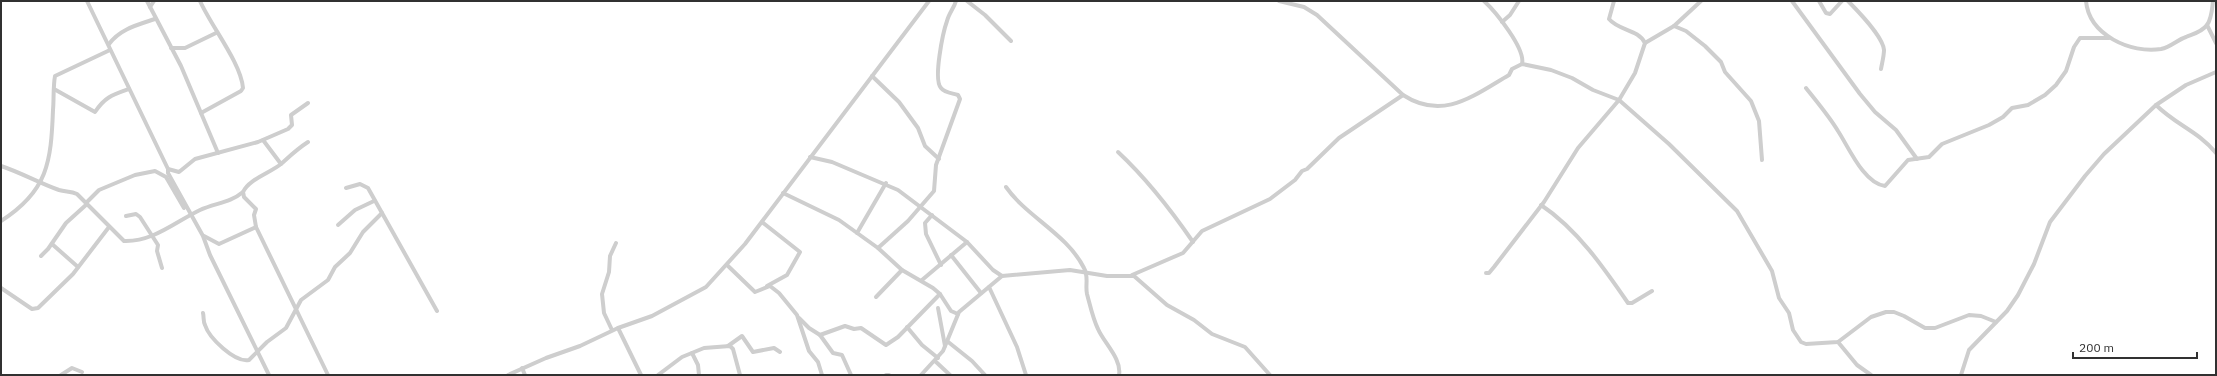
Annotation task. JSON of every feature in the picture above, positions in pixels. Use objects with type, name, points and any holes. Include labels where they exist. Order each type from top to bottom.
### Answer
[{"type":"street","points":[[87,1],[168,169],[168,173],[191,216]]},
{"type":"street","points":[[147,1],[155,19],[181,66],[218,153]]},
{"type":"street","points":[[150,7],[154,1]]},
{"type":"street","points":[[200,1],[216,33],[229,53],[243,88],[241,91],[201,114]]},
{"type":"street","points":[[508,375],[522,368],[580,346],[612,330],[652,316],[702,290],[727,265],[762,222],[929,1]]},
{"type":"street","points":[[878,248],[921,207],[934,191],[936,165],[960,99],[958,95],[944,91],[939,86],[938,81],[944,30],[947,19],[956,1]]},
{"type":"street","points":[[967,1],[985,15],[1011,41]]},
{"type":"street","points":[[1279,1],[1304,7],[1317,16],[1404,95],[1416,102],[1429,106],[1452,105],[1509,76],[1512,69],[1522,64],[1565,75],[1593,90],[1619,100],[1670,144],[1737,211],[1772,271],[1779,298],[1789,313],[1793,330],[1798,339],[1806,344],[1838,342],[1871,317],[1886,312],[1904,316],[1925,328],[1935,328],[1969,315],[1981,316],[1996,322]]},
{"type":"street","points":[[1484,1],[1502,22],[1523,58],[1522,64]]},
{"type":"street","points":[[1502,22],[1510,15],[1519,1]]},
{"type":"street","points":[[1614,1],[1609,19],[1616,26],[1640,36],[1645,43]]},
{"type":"street","points":[[1486,273],[1489,273],[1494,267],[1541,205],[1568,162],[1619,100],[1636,73],[1645,43],[1674,26],[1701,1]]},
{"type":"street","points":[[1792,1],[1860,94],[1875,112],[1896,130],[1917,159]]},
{"type":"street","points":[[1819,1],[1826,13],[1830,14],[1842,1]]},
{"type":"street","points":[[1848,1],[1866,21],[1883,45],[1884,51],[1881,69]]},
{"type":"street","points":[[2086,1],[2092,21],[2109,38],[2133,48],[2153,50],[2172,45],[2207,25],[2211,16],[2214,1]]},
{"type":"street","points":[[108,44],[115,35],[124,30],[155,19]]},
{"type":"street","points":[[2207,25],[2216,43]]},
{"type":"street","points":[[1674,26],[1686,31],[1705,46],[1721,62],[1725,72],[1751,101],[1759,121],[1762,160]]},
{"type":"street","points":[[171,48],[185,48],[216,33]]},
{"type":"street","points":[[1806,88],[1838,130],[1854,160],[1881,185],[1888,185],[1908,160],[1929,157],[1942,144],[1980,130],[1997,121],[2012,108],[2023,107],[2044,95],[2062,78],[2080,38],[2109,38]]},
{"type":"street","points":[[1,221],[24,203],[40,181],[49,162],[55,76],[110,50]]},
{"type":"street","points":[[1961,375],[1969,350],[2012,304],[2024,284],[2054,217],[2101,156],[2156,105],[2182,88],[2216,72]]},
{"type":"street","points":[[872,76],[899,102],[918,128],[925,146],[939,159]]},
{"type":"street","points":[[54,90],[95,112],[98,104],[106,98],[129,89]]},
{"type":"street","points":[[921,375],[936,360],[945,346],[958,314],[981,292],[1002,276],[1070,270],[1107,276],[1132,275],[1183,253],[1202,231],[1270,199],[1295,180],[1302,171],[1307,169],[1339,138],[1404,95]]},
{"type":"street","points":[[168,169],[179,172],[195,159],[237,149],[263,140],[290,127],[292,123],[291,116],[308,103]]},
{"type":"street","points":[[2156,105],[2167,116],[2197,134],[2216,154]]},
{"type":"street","points":[[263,140],[281,164]]},
{"type":"street","points":[[1,166],[24,173],[61,191],[72,191],[124,241],[142,239],[201,210],[232,200],[247,187],[281,164],[292,151],[308,142]]},
{"type":"street","points":[[1118,152],[1167,206],[1193,242]]},
{"type":"street","points":[[810,157],[832,162],[886,183],[908,196],[967,242],[993,270],[1002,276]]},
{"type":"street","points":[[41,256],[52,244],[66,223],[99,190],[135,174],[158,171],[169,182],[203,236],[210,255],[269,375]]},
{"type":"street","points":[[857,233],[886,183]]},
{"type":"street","points":[[346,188],[360,184],[365,185],[437,311]]},
{"type":"street","points":[[1006,187],[1012,196],[1075,255],[1086,273],[1087,293],[1096,325],[1119,366],[1119,375]]},
{"type":"street","points":[[243,192],[244,197],[256,209],[254,215],[256,227],[328,375]]},
{"type":"street","points":[[783,193],[830,214],[878,248],[902,270],[922,280],[940,294],[951,311],[958,314]]},
{"type":"street","points":[[338,225],[355,210],[374,201]]},
{"type":"street","points":[[1541,205],[1571,230],[1628,303],[1632,303],[1652,291]]},
{"type":"street","points":[[203,313],[205,327],[229,354],[244,361],[249,360],[266,342],[286,328],[303,297],[328,280],[335,267],[350,253],[363,232],[382,213]]},
{"type":"street","points":[[126,216],[138,215],[152,235],[159,247],[157,250],[162,268]]},
{"type":"street","points":[[932,215],[924,225],[926,234],[941,265]]},
{"type":"street","points":[[727,265],[755,292],[759,292],[787,275],[800,252],[762,222]]},
{"type":"street","points":[[1,288],[32,309],[38,308],[49,299],[78,267],[109,227]]},
{"type":"street","points":[[203,236],[219,244],[256,227]]},
{"type":"street","points":[[922,280],[967,242]]},
{"type":"street","points":[[52,244],[78,267]]},
{"type":"street","points":[[612,330],[604,313],[602,294],[609,272],[610,256],[616,244]]},
{"type":"street","points":[[952,255],[981,292]]},
{"type":"street","points":[[876,297],[902,270]]},
{"type":"street","points":[[1132,275],[1167,305],[1194,320],[1212,334],[1245,347],[1270,375]]},
{"type":"street","points":[[767,286],[773,288],[779,293],[798,317],[820,335],[833,353],[842,355],[851,375]]},
{"type":"street","points":[[989,287],[1017,347],[1026,375]]},
{"type":"street","points":[[820,335],[845,326],[854,329],[863,329],[886,345],[907,327],[940,294]]},
{"type":"street","points":[[938,308],[945,346]]},
{"type":"street","points":[[798,317],[808,351],[818,362],[822,375]]},
{"type":"street","points":[[907,327],[950,375]]},
{"type":"street","points":[[618,328],[641,375]]},
{"type":"street","points":[[658,375],[682,357],[704,348],[728,346],[742,336],[753,352],[774,348],[780,352]]},
{"type":"street","points":[[947,341],[977,366],[985,375]]},
{"type":"street","points":[[1838,342],[1857,365],[1872,375]]},
{"type":"street","points":[[728,346],[733,349],[740,375]]},
{"type":"street","points":[[692,353],[698,365],[700,375]]},
{"type":"street","points":[[61,375],[72,368],[82,372]]},
{"type":"street","points":[[522,368],[525,375]]}]
